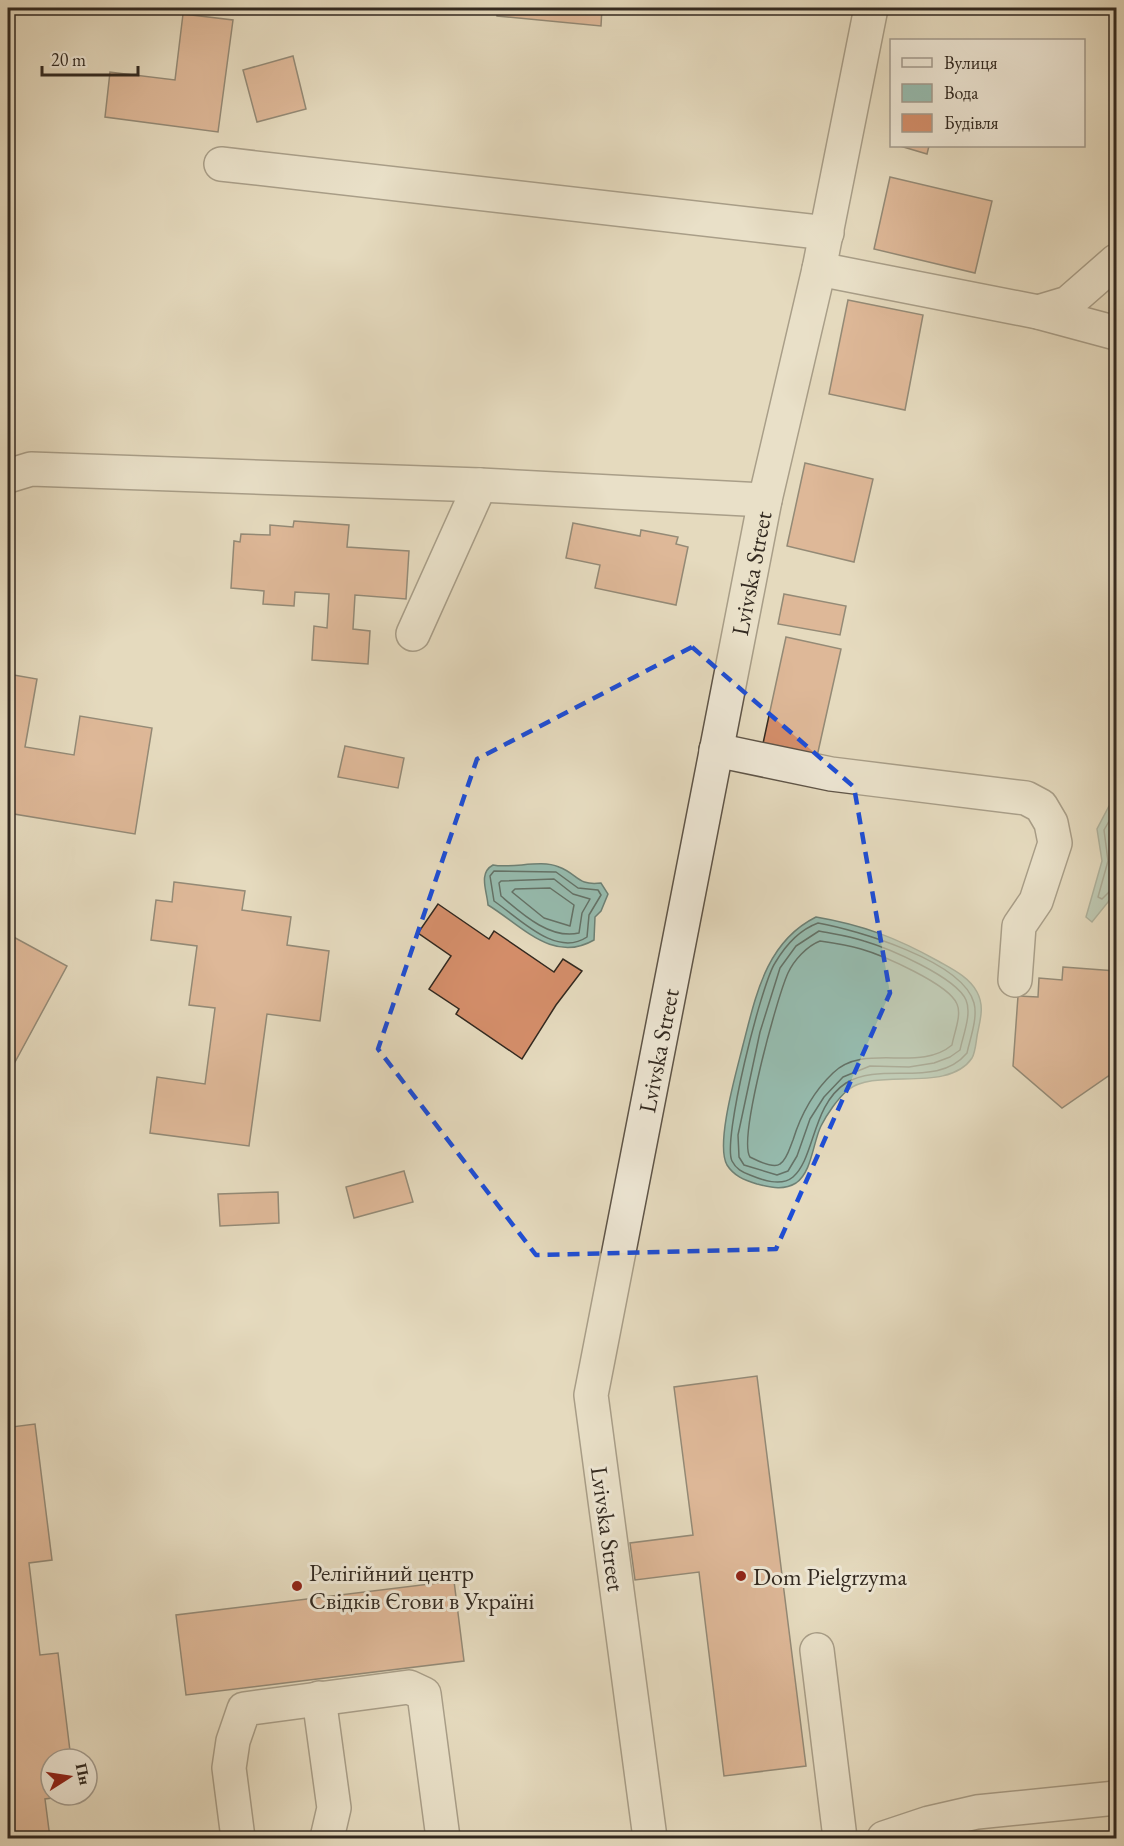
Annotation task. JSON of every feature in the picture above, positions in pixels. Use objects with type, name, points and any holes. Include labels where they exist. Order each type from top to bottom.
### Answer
[{"type":"street","name":"Lvivska Street","points":[[650,1839],[591,1395],[765,500],[827,233],[871,8]]},
{"type":"street","points":[[221,164],[827,233]]},
{"type":"street","points":[[1038,312],[1068,303],[1116,261]]},
{"type":"street","points":[[819,269],[1038,312],[1116,333]]},
{"type":"street","points":[[8,476],[30,469],[480,485],[765,500]]},
{"type":"street","points":[[412,634],[480,485]]},
{"type":"street","points":[[716,750],[831,774],[1026,798],[1041,806],[1051,823],[1055,843],[1036,900],[1019,926],[1015,980]]},
{"type":"street","points":[[817,1650],[840,1839]]},
{"type":"street","points":[[238,1839],[230,1768],[233,1741],[244,1709],[409,1687],[423,1694],[443,1839]]},
{"type":"street","points":[[319,1698],[334,1808],[327,1839]]},
{"type":"street","points":[[884,1839],[928,1823],[977,1812],[1116,1798]]},
{"type":"highlighted area","points":[[692,647],[854,787],[890,993],[776,1249],[536,1255],[378,1049],[477,759]]},
{"type":"water","points":[[1116,802],[1116,895],[1092,922],[1086,917],[1102,861],[1097,829],[1109,806]]},
{"type":"water","points":[[493,865],[552,865],[587,883],[601,883],[608,894],[601,911],[595,917],[594,940],[579,946],[551,945],[525,931],[488,905],[485,877],[488,868]]},
{"type":"water","points":[[816,917],[879,933],[954,970],[965,978],[977,992],[981,1006],[980,1021],[972,1058],[961,1069],[930,1078],[876,1080],[860,1083],[848,1090],[826,1116],[818,1133],[806,1172],[796,1183],[781,1188],[772,1187],[744,1179],[736,1175],[727,1165],[724,1155],[725,1124],[748,1026],[766,972],[774,955],[785,941]]},
{"type":"building","points":[[497,8],[602,8],[601,26],[497,16]]},
{"type":"building","points":[[183,14],[233,20],[218,132],[105,117],[110,72],[175,80]]},
{"type":"building","points":[[293,56],[306,109],[257,122],[243,70]]},
{"type":"building","points":[[903,147],[929,147],[927,154]]},
{"type":"building","points":[[890,177],[992,201],[975,273],[874,249]]},
{"type":"building","points":[[848,300],[923,315],[905,410],[829,394]]},
{"type":"building","points":[[805,463],[873,479],[854,562],[787,546]]},
{"type":"building","points":[[294,521],[349,525],[347,547],[409,551],[406,599],[355,595],[353,629],[370,631],[368,664],[312,660],[314,626],[327,628],[329,594],[295,592],[294,606],[263,604],[264,591],[231,588],[234,541],[240,542],[241,534],[270,535],[270,525],[293,527]]},
{"type":"building","points":[[573,523],[640,536],[641,530],[678,537],[676,544],[688,547],[676,605],[595,588],[600,565],[566,558]]},
{"type":"building","points":[[784,594],[846,606],[840,635],[778,624]]},
{"type":"building","points":[[786,637],[841,649],[816,761],[762,748]]},
{"type":"building","points":[[8,674],[37,679],[25,747],[74,755],[80,716],[152,728],[135,834],[8,813]]},
{"type":"building","points":[[345,746],[404,758],[398,788],[338,777]]},
{"type":"building","points":[[174,882],[245,891],[242,910],[291,917],[287,945],[329,951],[320,1021],[267,1014],[249,1146],[150,1133],[157,1077],[205,1084],[215,1008],[189,1005],[197,946],[151,940],[156,900],[172,902]]},
{"type":"building","points":[[438,904],[489,939],[494,931],[554,972],[563,959],[582,971],[556,1005],[522,1059],[456,1014],[459,1009],[429,989],[451,956],[418,933]]},
{"type":"building","points":[[8,934],[67,966],[8,1075]]},
{"type":"building","points":[[1063,967],[1116,971],[1116,1035],[1114,1072],[1062,1108],[1013,1066],[1018,996],[1038,997],[1039,978],[1062,980]]},
{"type":"building","points":[[404,1171],[413,1202],[354,1218],[346,1187]]},
{"type":"building","points":[[278,1192],[279,1223],[220,1226],[218,1194]]},
{"type":"building","name":"Dom Pielgrzyma","points":[[757,1376],[806,1766],[724,1776],[699,1572],[635,1580],[630,1543],[693,1535],[674,1387]]},
{"type":"building","points":[[8,1410],[10,1410],[12,1427],[35,1424],[52,1560],[29,1563],[40,1655],[58,1653],[70,1747],[39,1747],[39,1807],[46,1807],[50,1838],[8,1838]]},
{"type":"building","points":[[454,1581],[464,1661],[186,1695],[176,1615]]},
{"type":"building","points":[[169,1833],[169,1838],[127,1838]]},
{"type":"place","name":"Dom Pielgrzyma","points":[[741,1576]]},
{"type":"place","name":"Релігійний центр Свідків Єгови в Україні","points":[[297,1586]]}]
